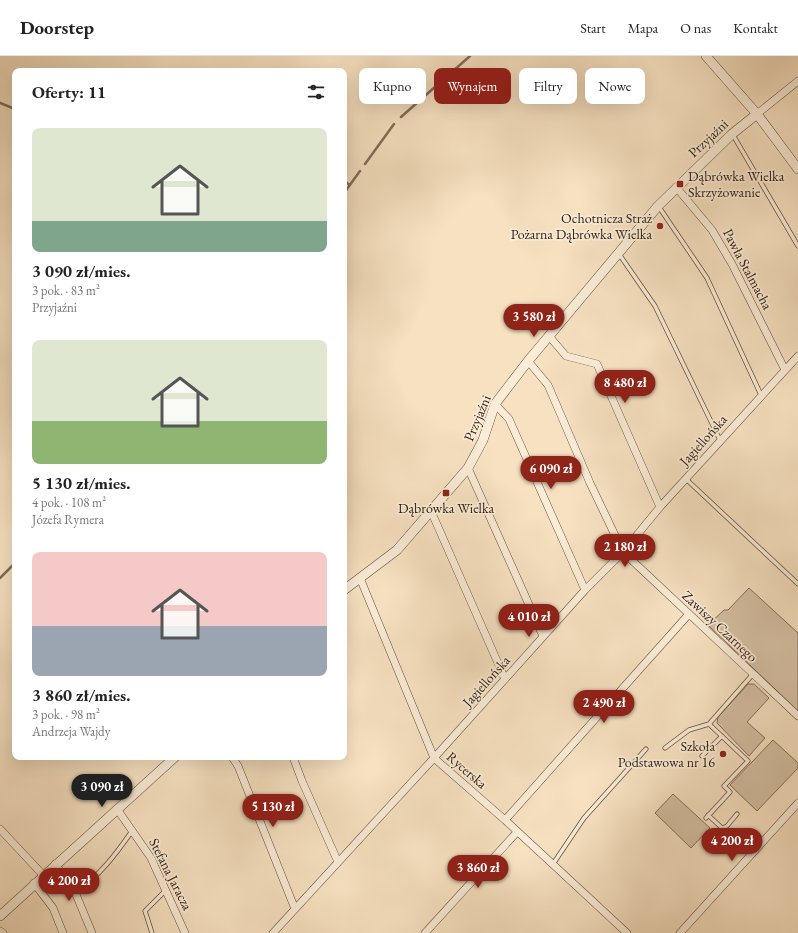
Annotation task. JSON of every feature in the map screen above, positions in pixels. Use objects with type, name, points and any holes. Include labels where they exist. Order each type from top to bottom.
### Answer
[{"type":"street","points":[[706,56],[757,114],[798,169]]},
{"type":"street","name":"Przyjaźni","points":[[347,588],[397,550],[468,468],[483,440],[495,404],[528,361],[658,206],[732,134],[798,80]]},
{"type":"street","name":"Pawła Stalmacha","points":[[676,188],[712,230],[732,264],[785,370]]},
{"type":"street","points":[[549,336],[566,356],[597,364],[660,507]]},
{"type":"street","name":"Jagiellońska","points":[[273,933],[434,758],[585,590],[623,552],[660,507],[798,356]]},
{"type":"street","name":"Zawiszy Czarnego","points":[[528,361],[548,384],[590,483],[623,552],[798,716]]},
{"type":"street","points":[[495,404],[508,419],[585,590]]},
{"type":"street","points":[[468,468],[543,636]]},
{"type":"street","points":[[431,511],[505,679]]},
{"type":"street","name":"Rycerska","points":[[360,578],[434,758],[505,820],[627,933]]},
{"type":"street","points":[[505,820],[689,614]]},
{"type":"street","points":[[0,916],[34,883],[172,760]]},
{"type":"street","points":[[234,760],[238,766],[294,909]]},
{"type":"street","points":[[294,760],[338,862]]},
{"type":"street","points":[[680,933],[798,803]]},
{"type":"street","name":"Stefana Jaracza","points":[[116,810],[151,858],[167,890],[185,933]]},
{"type":"street","points":[[0,829],[43,875]]},
{"type":"street","points":[[425,933],[517,832]]},
{"type":"street","points":[[55,864],[75,892],[92,933]]},
{"type":"street","points":[[34,883],[53,908],[62,933]]},
{"type":"lane","points":[[732,134],[798,246]]},
{"type":"lane","points":[[658,206],[707,278],[761,395]]},
{"type":"lane","points":[[618,252],[655,306],[720,440]]},
{"type":"lane","points":[[686,479],[798,584]]},
{"type":"lane","points":[[665,748],[688,730],[709,724],[753,674]]},
{"type":"lane","points":[[709,724],[748,761],[724,786],[730,792],[707,817],[722,828],[727,826],[737,814]]},
{"type":"lane","points":[[702,756],[722,736]]},
{"type":"lane","points":[[553,864],[584,818],[646,749]]},
{"type":"lane","points":[[75,892],[95,877],[113,857],[132,830]]},
{"type":"lane","points":[[152,933],[145,911],[167,890]]},
{"type":"shaded area","points":[[749,588],[798,633],[798,711],[708,625],[724,610],[728,610]]},
{"type":"shaded area","points":[[748,684],[754,684],[769,698],[747,722],[765,738],[749,756],[717,723],[718,717]]},
{"type":"shaded area","points":[[773,740],[798,763],[798,768],[757,811],[730,785]]},
{"type":"shaded area","points":[[673,794],[710,828],[691,848],[655,813]]},
{"type":"waterway","points":[[401,117],[470,56]]},
{"type":"waterway","points":[[0,103],[12,108]]},
{"type":"waterway","points":[[365,164],[394,124]]},
{"type":"waterway","points":[[347,189],[360,171]]},
{"type":"waterway","points":[[0,578],[12,566]]},
{"type":"place","name":"Dąbrówka Wielka Skrzyżowanie","points":[[680,184]]},
{"type":"place","name":"Ochotnicza Straż Pożarna Dąbrówka Wielka","points":[[660,226]]},
{"type":"place","name":"Dąbrówka Wielka","points":[[446,493]]},
{"type":"place","name":"Szkoła Podstawowa nr 16","points":[[723,754]]}]
